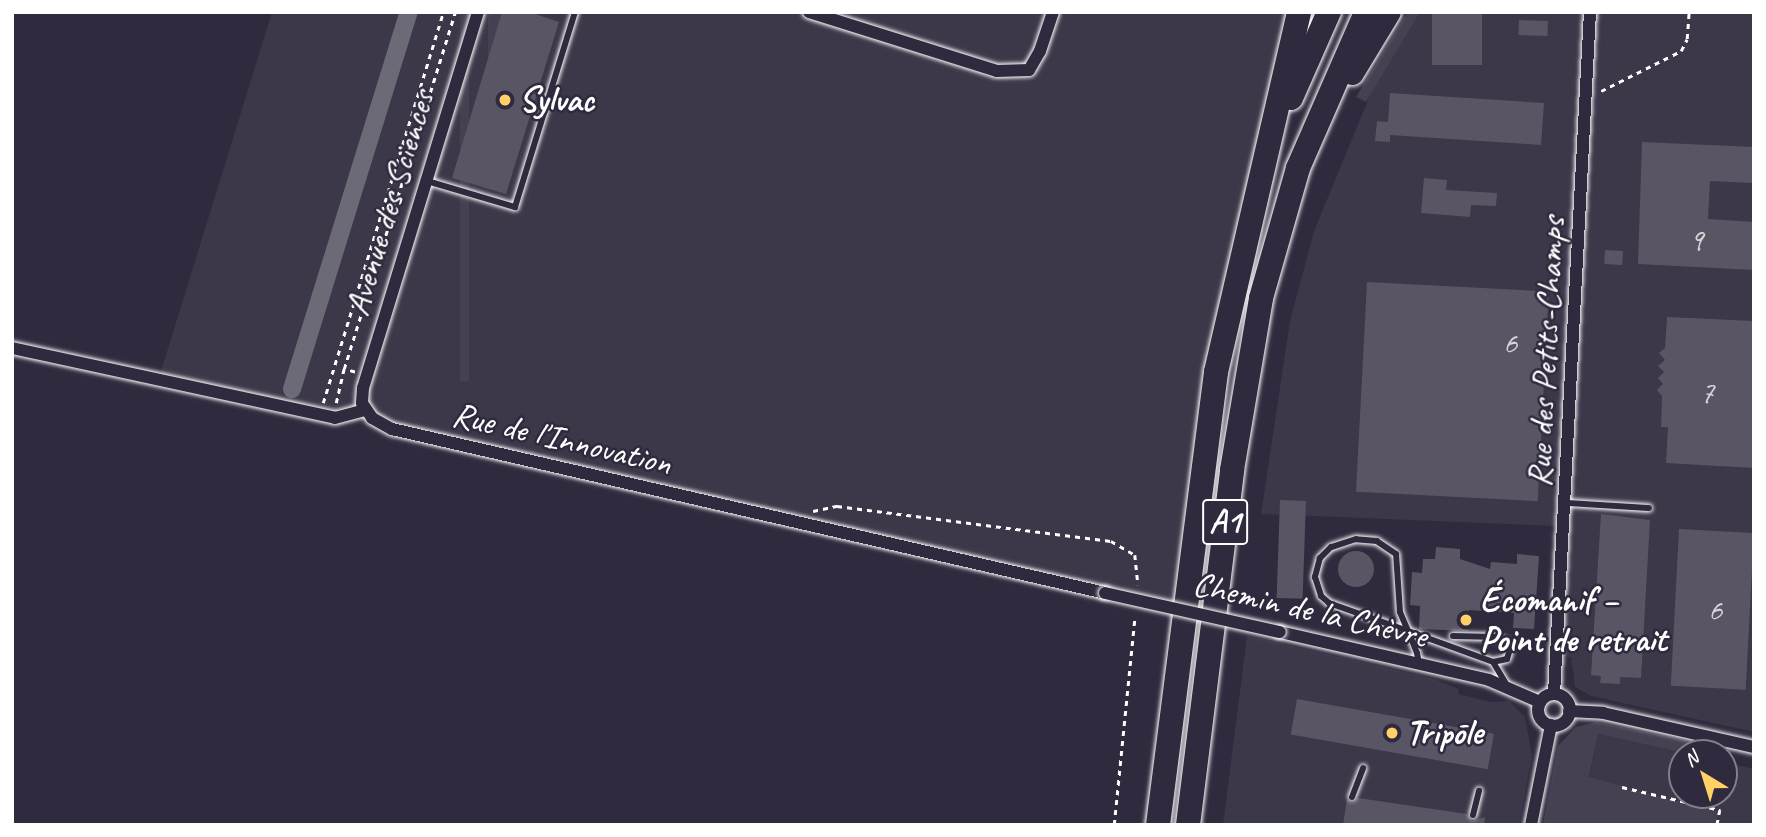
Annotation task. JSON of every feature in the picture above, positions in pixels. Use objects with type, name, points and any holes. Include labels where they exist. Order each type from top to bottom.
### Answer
[{"type":"highway","points":[[1241,253],[1299,12]]},
{"type":"highway","name":"A1","points":[[1158,825],[1209,417],[1241,253],[1284,116],[1329,12]]},
{"type":"highway","name":"A1","points":[[1188,825],[1240,415],[1255,323],[1281,222],[1313,127],[1366,12]]},
{"type":"highway","points":[[1281,222],[1348,81],[1389,12]]},
{"type":"street","name":"Avenue des Sciences","points":[[365,410],[363,388],[478,12]]},
{"type":"street","points":[[809,12],[997,71],[1029,70],[1040,51],[1053,12]]},
{"type":"street","name":"Rue des Petits-Champs","points":[[1554,694],[1567,503],[1590,12]]},
{"type":"street","points":[[12,348],[335,418],[365,410]]},
{"type":"street","name":"Rue de l'Innovation","points":[[365,410],[392,429],[1105,593]]},
{"type":"street","name":"Chemin de la Chèvre","points":[[1105,593],[1506,684],[1540,702]]},
{"type":"street","points":[[1554,694],[1565,699],[1569,711],[1563,722],[1551,725],[1538,714],[1540,702],[1554,694]]},
{"type":"street","points":[[1569,711],[1603,713],[1754,747]]},
{"type":"street","points":[[1531,825],[1551,725]]},
{"type":"lane","points":[[427,181],[515,207],[575,12]]},
{"type":"lane","points":[[1567,503],[1649,508]]},
{"type":"lane","points":[[1419,664],[1408,631],[1400,612],[1395,554],[1377,541],[1356,539],[1331,547],[1316,568],[1321,596],[1329,603],[1408,631],[1493,662],[1507,659],[1510,649],[1506,642],[1496,637],[1452,636]]},
{"type":"lane","points":[[1493,662],[1506,684]]},
{"type":"lane","points":[[1352,797],[1363,768]]},
{"type":"lane","points":[[1473,815],[1479,791]]},
{"type":"path","points":[[320,415],[338,345],[355,305],[443,12]]},
{"type":"path","points":[[335,418],[344,369],[455,12]]},
{"type":"path","points":[[1587,92],[1605,90],[1681,51],[1687,39],[1689,12]]},
{"type":"path","points":[[344,369],[360,373]]},
{"type":"path","points":[[800,522],[815,510],[837,506],[1111,541],[1135,555],[1140,572],[1137,599]]},
{"type":"path","points":[[1114,825],[1136,612]]},
{"type":"path","points":[[1622,787],[1720,810],[1717,825]]},
{"type":"shaded area","points":[[272,12],[1299,12],[1229,304],[1185,611],[392,429],[365,410],[342,417],[158,381]]},
{"type":"shaded area","points":[[460,12],[469,12],[469,381],[460,381]]},
{"type":"shaded area","points":[[488,12],[502,12],[502,182],[488,182]]},
{"type":"shaded area","points":[[1408,12],[1420,12],[1366,102],[1356,97]]},
{"type":"shaded area","points":[[1420,12],[1754,12],[1754,732],[1591,696],[1575,687],[1571,657],[1548,655],[1555,526],[1261,514],[1290,321],[1314,231],[1378,76]]},
{"type":"shaded area","points":[[1247,636],[1434,679],[1459,689],[1458,694],[1491,702],[1509,701],[1525,717],[1532,755],[1519,825],[1223,825]]},
{"type":"shaded area","points":[[1596,722],[1677,739],[1668,739],[1668,749],[1598,734],[1589,777],[1668,798],[1668,809],[1707,809],[1718,812],[1715,825],[1543,825],[1558,746],[1576,727]]},
{"type":"shaded area","points":[[1598,734],[1668,749],[1668,809],[1738,809],[1738,765],[1754,769],[1754,825],[1580,825]]},
{"type":"building","name":"Sylvac","points":[[502,12],[529,12],[559,22],[506,194],[452,178]]},
{"type":"building","points":[[1432,12],[1482,12],[1482,65],[1432,65]]},
{"type":"building","points":[[1519,20],[1548,21],[1547,36],[1518,35]]},
{"type":"building","points":[[1390,93],[1544,103],[1541,145],[1390,135],[1390,142],[1375,141],[1377,121],[1388,122]]},
{"type":"building","points":[[1642,142],[1754,147],[1754,183],[1710,181],[1708,219],[1754,222],[1754,270],[1638,264]]},
{"type":"building","points":[[1424,178],[1447,180],[1446,190],[1497,193],[1496,206],[1471,205],[1470,217],[1421,213]]},
{"type":"building","points":[[1605,250],[1623,251],[1622,265],[1604,264]]},
{"type":"building","points":[[1367,282],[1549,292],[1538,501],[1356,492]]},
{"type":"building","points":[[1667,317],[1754,321],[1754,468],[1666,463],[1668,427],[1661,427],[1662,396],[1657,390],[1663,384],[1658,378],[1664,372],[1658,366],[1665,360],[1659,353],[1665,348]]},
{"type":"building","points":[[1280,500],[1306,501],[1303,599],[1277,598]]},
{"type":"building","points":[[1601,514],[1650,520],[1641,678],[1620,677],[1620,684],[1600,683],[1601,676],[1591,675]]},
{"type":"building","points":[[1679,529],[1754,533],[1746,690],[1671,686]]},
{"type":"building","points":[[1436,547],[1460,549],[1460,559],[1490,569],[1491,562],[1517,564],[1517,554],[1539,556],[1534,629],[1513,628],[1514,613],[1469,610],[1468,631],[1419,629],[1420,606],[1410,605],[1412,572],[1422,573],[1423,559],[1435,559]]},
{"type":"building","points":[[1356,551],[1369,556],[1374,569],[1369,582],[1356,587],[1343,582],[1338,569],[1343,556]]},
{"type":"building","name":"Tripōle","points":[[1297,699],[1494,734],[1488,769],[1291,734]]},
{"type":"building","points":[[1358,798],[1467,814],[1472,821],[1485,817],[1484,825],[1343,825],[1347,799],[1352,803]]},
{"type":"waterway","points":[[292,389],[409,12]]},
{"type":"place","name":"Sylvac","points":[[505,100]]},
{"type":"place","name":"Écomanif – Point de retrait","points":[[1466,620]]},
{"type":"place","name":"Tripōle","points":[[1392,733]]}]
